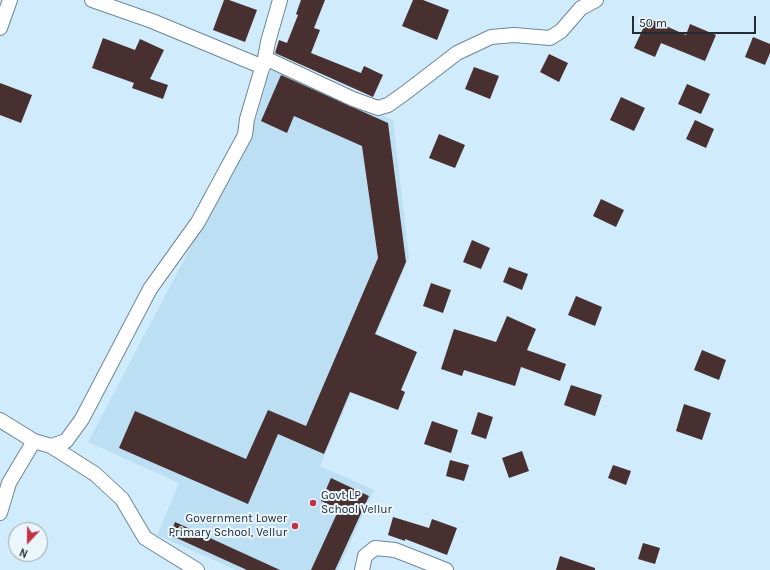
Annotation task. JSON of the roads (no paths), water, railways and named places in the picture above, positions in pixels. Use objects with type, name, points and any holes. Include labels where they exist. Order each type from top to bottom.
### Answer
[{"type":"street","points":[[0,28],[10,0]]},
{"type":"street","points":[[92,0],[264,62],[378,108],[388,105],[405,94],[457,53],[491,37],[514,35],[550,38],[561,30],[581,8],[596,0]]},
{"type":"street","points":[[51,446],[66,441],[82,419],[150,289],[198,222],[244,135],[247,119],[280,0]]},
{"type":"street","points":[[0,420],[34,440],[51,446],[95,474],[122,499],[145,538],[197,570]]},
{"type":"street","points":[[0,513],[9,483],[34,440]]},
{"type":"street","points":[[362,570],[365,556],[375,548],[395,550],[446,570]]},
{"type":"place","name":"Govt LP School Vellur","points":[[313,503]]},
{"type":"place","name":"Government Lower Primary School, Vellur","points":[[295,526]]}]
